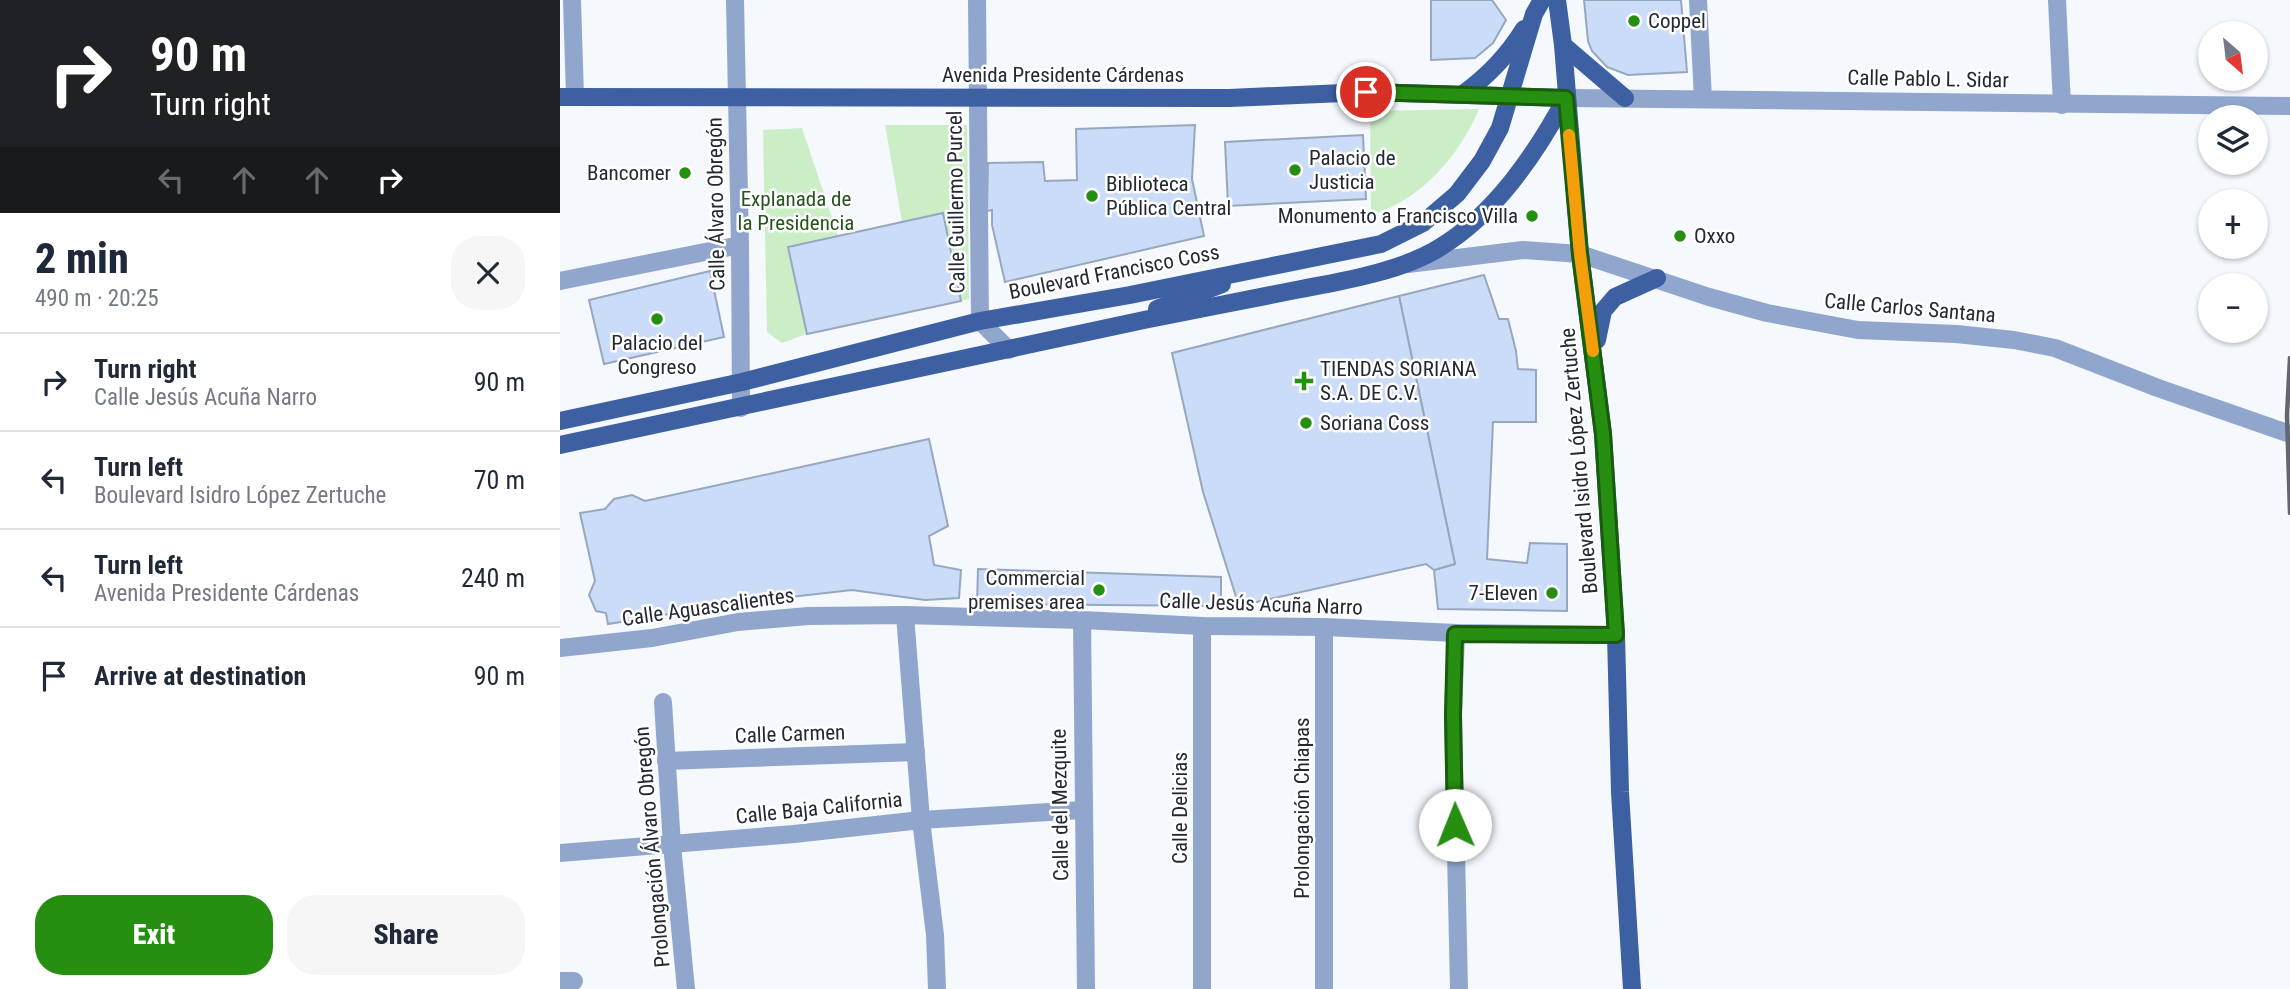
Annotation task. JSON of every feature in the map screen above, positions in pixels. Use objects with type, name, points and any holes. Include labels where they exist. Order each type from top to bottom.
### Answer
[{"type":"main road","name":"Boulevard Isidro López Zertuche","points":[[1557,0],[1580,254],[1603,434],[1616,635],[1620,792],[1632,989]]},
{"type":"main road","points":[[1463,94],[1482,80],[1515,43],[1538,7]]},
{"type":"main road","name":"Boulevard Francisco Coss","points":[[560,421],[742,382],[980,321],[1130,295],[1271,264],[1381,244],[1423,223],[1457,194],[1482,161],[1500,128],[1538,7]]},
{"type":"main road","points":[[1563,45],[1625,99]]},
{"type":"main road","name":"Avenida Presidente Cárdenas","points":[[567,97],[1229,98],[1366,92],[1566,98]]},
{"type":"main road","points":[[560,444],[1351,279],[1396,266],[1437,249],[1477,220],[1530,155],[1566,98]]},
{"type":"main road","points":[[1142,321],[1156,309],[1271,264]]},
{"type":"main road","points":[[1594,354],[1603,311],[1608,304],[1615,297],[1657,278]]},
{"type":"main road","points":[[1062,338],[1129,313],[1132,304],[1130,295]]},
{"type":"street","points":[[567,97],[572,0]]},
{"type":"street","name":"Calle Álvaro Obregón","points":[[735,0],[741,408]]},
{"type":"street","name":"Calle Guillermo Purcel","points":[[976,0],[980,321],[1009,350]]},
{"type":"street","points":[[1698,0],[1703,99]]},
{"type":"street","points":[[2057,0],[2062,97]]},
{"type":"street","name":"Calle Pablo L. Sidar","points":[[1566,98],[1975,102],[2062,97],[2290,106]]},
{"type":"street","points":[[560,281],[740,246]]},
{"type":"street","name":"Calle Carlos Santana","points":[[1396,266],[1523,250],[1580,254],[1709,297],[1767,313],[1879,332],[1956,334],[2014,340],[2055,348],[2158,388],[2290,434]]},
{"type":"street","points":[[905,615],[937,989]]},
{"type":"street","name":"Calle Jesús Acuña Narro","points":[[905,615],[1202,626],[1324,627],[1455,634],[1616,635]]},
{"type":"street","name":"Calle Aguascalientes","points":[[560,648],[652,638],[738,622],[808,616],[905,615]]},
{"type":"street","name":"Calle del Mezquite","points":[[1082,620],[1086,989]]},
{"type":"street","name":"Calle Delicias","points":[[1202,626],[1202,989]]},
{"type":"street","name":"Prolongación Chiapas","points":[[1324,627],[1324,989]]},
{"type":"street","points":[[1455,634],[1453,715],[1459,989]]},
{"type":"street","name":"Prolongación Álvaro Obregón","points":[[663,702],[672,845],[687,989]]},
{"type":"street","name":"Calle Carmen","points":[[666,761],[916,752]]},
{"type":"street","name":"Calle Baja California","points":[[560,853],[672,845],[921,820],[1082,810]]},
{"type":"green space","points":[[1479,109],[1461,143],[1436,174],[1406,199],[1371,215],[1370,111]]},
{"type":"green space","name":"Explanada de la Presidencia","points":[[885,125],[967,125],[969,299],[961,301],[943,214],[902,222]]},
{"type":"green space","name":"Explanada de la Presidencia","points":[[802,128],[838,236],[788,247],[807,334],[782,343],[767,332],[763,130]]},
{"type":"building","points":[[1431,0],[1492,0],[1506,20],[1493,43],[1475,58],[1431,60]]},
{"type":"building","name":"Coppel","points":[[1584,0],[1681,0],[1687,72],[1628,75],[1607,67],[1592,51],[1588,41]]},
{"type":"building","name":"Biblioteca Pública Central","points":[[1195,125],[1192,179],[1204,236],[1005,282],[992,225],[992,210],[987,211],[988,163],[1043,162],[1045,181],[1077,180],[1076,129]]},
{"type":"building","name":"Palacio de Justicia","points":[[1363,135],[1366,199],[1228,206],[1225,142]]},
{"type":"building","points":[[943,213],[961,301],[807,334],[788,247]]},
{"type":"building","name":"Palacio del Congreso","points":[[710,271],[724,337],[604,364],[589,300]]},
{"type":"building","points":[[1484,275],[1499,319],[1508,319],[1518,369],[1536,370],[1536,422],[1493,422],[1487,559],[1527,563],[1530,543],[1567,544],[1567,611],[1438,609],[1434,570],[1455,564],[1399,296]]},
{"type":"building","name":"Soriana Coss","points":[[1399,296],[1455,564],[1434,570],[1426,564],[1239,606],[1203,492],[1172,353]]},
{"type":"building","points":[[929,439],[948,526],[929,536],[934,565],[961,570],[959,598],[925,600],[852,590],[737,603],[608,624],[606,613],[596,611],[589,595],[595,581],[580,513],[605,509],[614,499],[632,495],[645,501]]},
{"type":"building","name":"Commercial premises area","points":[[978,569],[1221,577],[1221,606],[977,604]]},
{"type":"railway","points":[[2290,358],[2287,415],[2290,513]]},
{"type":"slow traffic","points":[[1569,135],[1580,254],[1593,351]]},
{"type":"place","name":"Coppel","points":[[1634,21]]},
{"type":"place","name":"Palacio de Justicia","points":[[1295,170]]},
{"type":"place","name":"Bancomer","points":[[685,173]]},
{"type":"place","name":"Biblioteca Pública Central","points":[[1092,196]]},
{"type":"place","name":"Monumento a Francisco Villa","points":[[1532,216]]},
{"type":"place","name":"Oxxo","points":[[1680,236]]},
{"type":"place","name":"Palacio del Congreso","points":[[657,319]]},
{"type":"place","name":"TIENDAS SORIANA S.A. DE C.V.","points":[[1304,381]]},
{"type":"place","name":"Soriana Coss","points":[[1306,423]]},
{"type":"place","name":"Commercial premises area","points":[[1099,590]]},
{"type":"place","name":"7-Eleven","points":[[1552,593]]},
{"type":"route","points":[[1366,92],[1566,98],[1580,254],[1603,434],[1616,635],[1455,634],[1455,825]]}]
